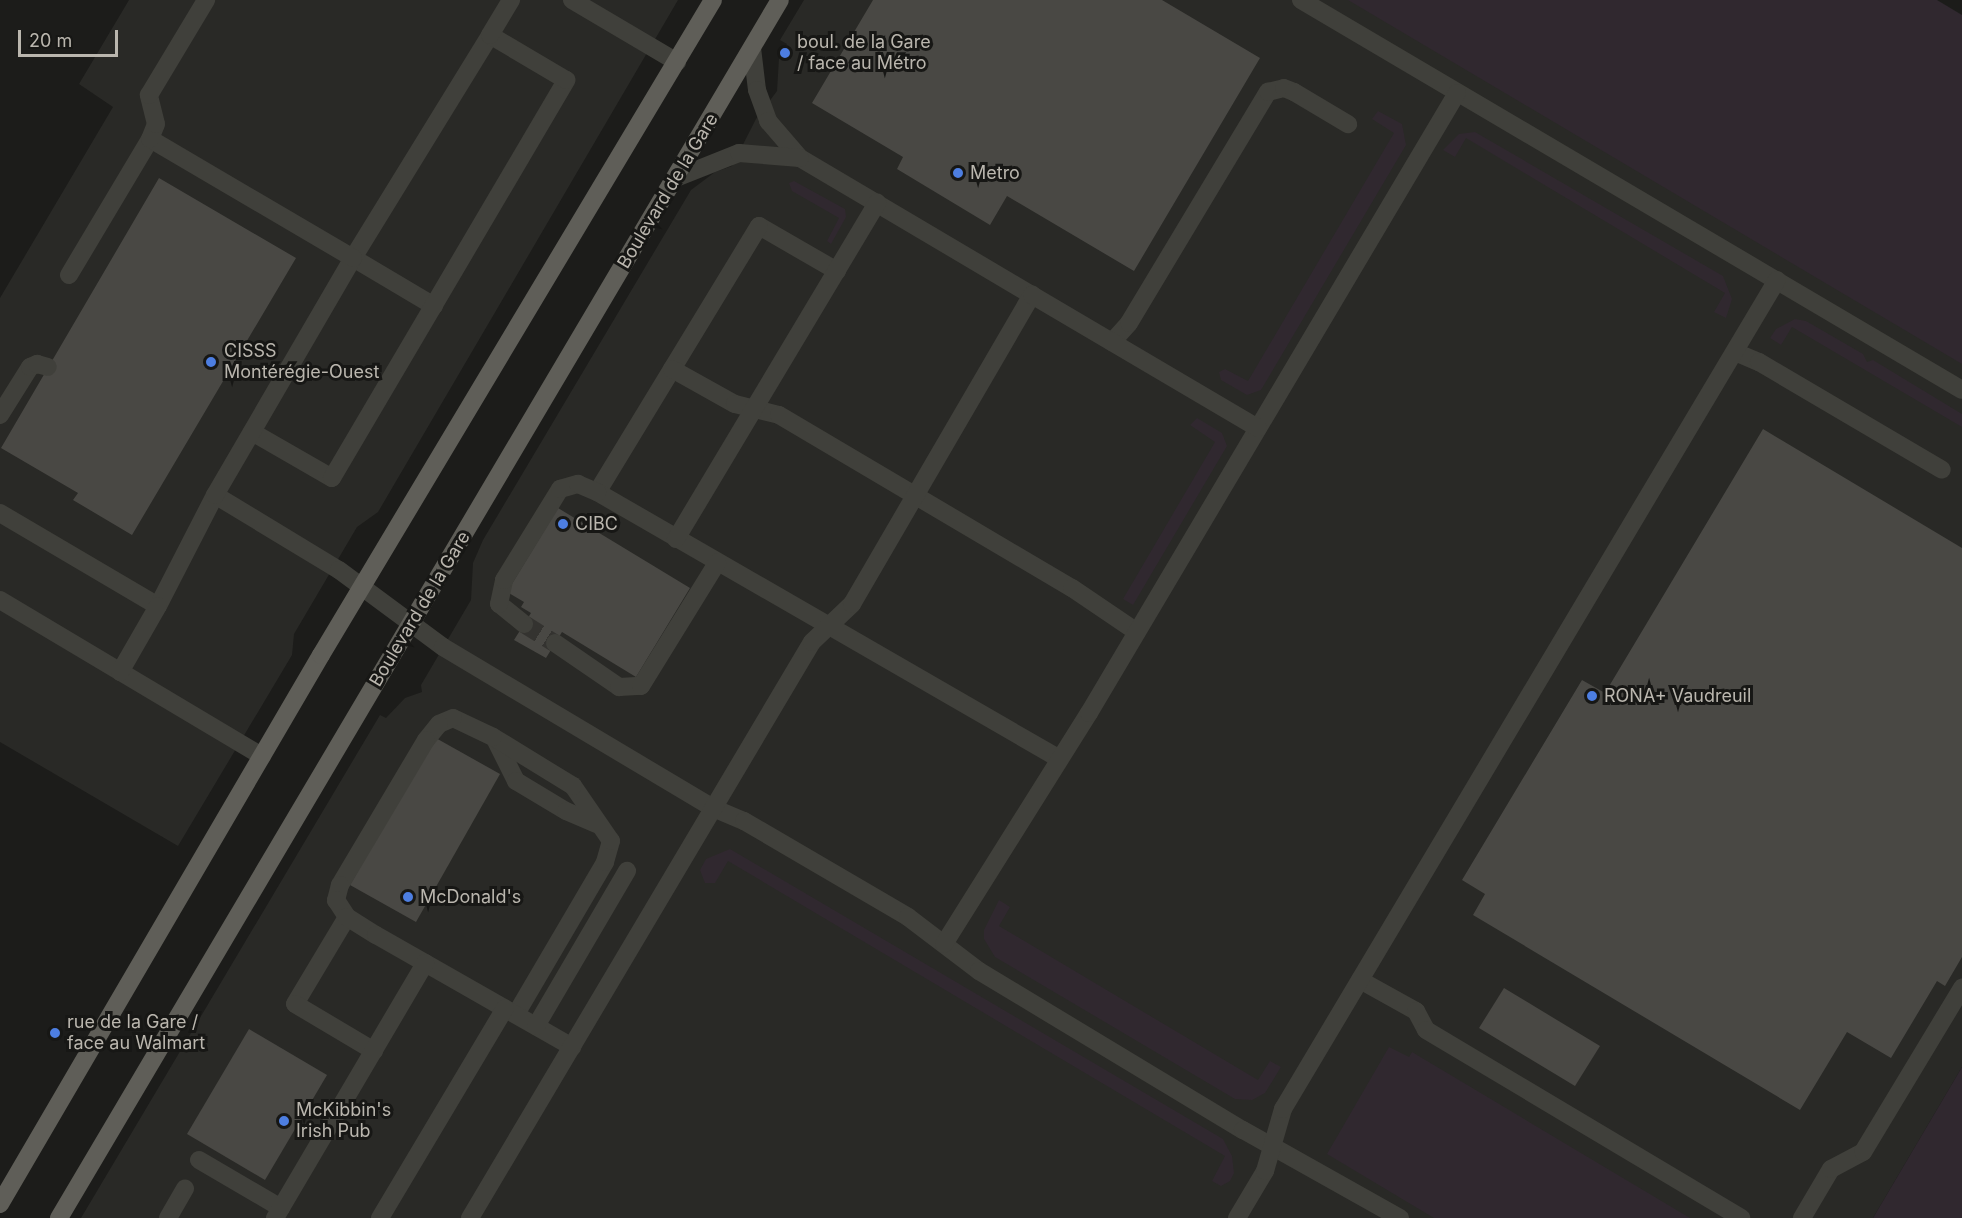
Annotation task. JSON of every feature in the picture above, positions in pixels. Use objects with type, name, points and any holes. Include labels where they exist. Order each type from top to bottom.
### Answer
[{"type":"main road","points":[[0,1204],[262,756],[713,0]]},
{"type":"main road","name":"Boulevard de la Gare","points":[[59,1218],[780,0]]},
{"type":"lane","points":[[69,275],[150,140],[156,124],[149,95],[206,0]]},
{"type":"lane","points":[[120,672],[158,606],[215,495],[353,258],[511,0]]},
{"type":"lane","points":[[572,0],[677,62]]},
{"type":"lane","points":[[1300,0],[1962,390]]},
{"type":"lane","points":[[252,432],[332,478],[566,80],[490,35]]},
{"type":"lane","points":[[752,48],[757,90],[768,121],[800,158],[1258,428]]},
{"type":"lane","points":[[1112,342],[1129,323],[1268,92],[1284,88],[1348,124]]},
{"type":"lane","points":[[944,944],[1137,632],[1457,93]]},
{"type":"lane","points":[[150,140],[434,306]]},
{"type":"lane","points":[[676,178],[698,166],[739,153],[800,158]]},
{"type":"lane","points":[[676,539],[877,203]]},
{"type":"lane","points":[[597,492],[759,226],[837,271]]},
{"type":"lane","points":[[1237,1218],[1265,1171],[1283,1109],[1777,280]]},
{"type":"lane","points":[[470,1218],[812,642],[852,604],[1032,295]]},
{"type":"lane","points":[[1735,352],[1759,362],[1942,470]]},
{"type":"lane","points":[[0,415],[30,367],[38,364],[48,367]]},
{"type":"lane","points":[[672,369],[735,404],[779,415],[1122,619],[1137,632]]},
{"type":"lane","points":[[524,624],[499,604],[504,580],[560,489],[578,484],[597,492],[1058,758]]},
{"type":"lane","points":[[215,495],[363,588],[443,647],[713,808],[754,827],[908,917],[979,971],[1400,1218]]},
{"type":"lane","points":[[0,513],[158,606]]},
{"type":"lane","points":[[555,643],[619,687],[641,686],[717,563]]},
{"type":"lane","points":[[0,600],[262,756]]},
{"type":"lane","points":[[380,1218],[511,1011],[612,848],[609,836],[596,824],[573,786],[493,737],[453,718],[432,731],[340,885],[336,900],[347,917],[425,963],[511,1011],[572,1047]]},
{"type":"lane","points":[[493,737],[504,751],[516,780],[566,812],[596,824]]},
{"type":"lane","points":[[536,1026],[627,871]]},
{"type":"lane","points":[[347,917],[295,1004],[374,1051]]},
{"type":"lane","points":[[199,1160],[278,1213],[425,963]]},
{"type":"lane","points":[[1360,980],[1416,1011],[1426,1030],[1742,1218]]},
{"type":"lane","points":[[1802,1218],[1831,1169],[1863,1152],[1962,988]]},
{"type":"lane","points":[[168,1218],[185,1190]]},
{"type":"shaded area","points":[[129,0],[678,0],[378,512],[357,527],[294,634],[292,655],[178,846],[0,742],[0,298],[113,107],[79,84]]},
{"type":"shaded area","points":[[804,0],[1386,0],[1962,349],[1962,1067],[1873,1218],[81,1218],[380,715],[386,718],[405,698],[422,692],[421,685],[471,600],[473,563],[483,540],[691,190],[715,172],[732,166],[756,119],[777,91],[779,58],[787,44],[780,40]]},
{"type":"shaded area","points":[[1348,0],[1937,0],[1962,15],[1962,364]]},
{"type":"shaded area","points":[[1378,111],[1402,124],[1406,145],[1261,390],[1247,395],[1221,380],[1219,372],[1225,369],[1248,381],[1394,133],[1372,119]]},
{"type":"shaded area","points":[[1475,132],[1723,276],[1732,299],[1726,318],[1714,312],[1725,293],[1466,138],[1455,157],[1443,150],[1459,134]]},
{"type":"shaded area","points":[[794,181],[845,209],[846,217],[831,244],[827,241],[839,218],[792,191],[789,183]]},
{"type":"shaded area","points":[[1795,319],[1806,321],[1863,354],[1867,362],[1873,360],[1962,414],[1962,427],[1792,327],[1781,345],[1770,338],[1776,329]]},
{"type":"shaded area","points":[[1197,418],[1222,433],[1227,446],[1133,605],[1123,599],[1215,442],[1190,425]]},
{"type":"shaded area","points":[[730,849],[1223,1139],[1232,1156],[1234,1173],[1230,1181],[1221,1186],[1212,1181],[1225,1156],[728,861],[715,883],[705,883],[700,870],[706,859]]},
{"type":"shaded area","points":[[999,900],[1010,907],[999,926],[1258,1080],[1270,1061],[1281,1067],[1265,1093],[1252,1100],[1235,1099],[995,957],[984,939],[984,930]]},
{"type":"shaded area","points":[[1389,1047],[1409,1057],[1412,1052],[1690,1218],[1434,1218],[1327,1154]]},
{"type":"shaded area","points":[[1962,1067],[1962,1218],[1873,1218]]},
{"type":"building","points":[[873,0],[1162,0],[1260,58],[1134,271],[1007,196],[990,225],[897,169],[903,157],[812,103]]},
{"type":"building","points":[[159,178],[296,258],[132,535],[73,500],[78,493],[1,448]]},
{"type":"building","points":[[1763,429],[1962,548],[1962,957],[1945,986],[1937,981],[1891,1058],[1847,1032],[1800,1110],[1473,915],[1485,894],[1462,880],[1582,680],[1605,693]]},
{"type":"building","points":[[558,508],[690,588],[636,677],[562,632],[546,658],[514,640],[531,613],[521,607],[524,602],[507,592]]},
{"type":"building","points":[[434,737],[500,774],[416,922],[350,885]]},
{"type":"building","points":[[1504,988],[1600,1046],[1575,1086],[1479,1028]]},
{"type":"building","points":[[249,1029],[327,1075],[265,1180],[187,1134]]},
{"type":"tunnel","points":[[524,624],[555,643]]},
{"type":"place","name":"boul. de la Gare / face au Métro","points":[[785,53]]},
{"type":"place","name":"Metro","points":[[958,173]]},
{"type":"place","name":"CISSS Montérégie-Ouest","points":[[211,362]]},
{"type":"place","name":"CIBC","points":[[563,524]]},
{"type":"place","name":"RONA+ Vaudreuil","points":[[1592,696]]},
{"type":"place","name":"McDonald's","points":[[408,897]]},
{"type":"place","name":"rue de la Gare / face au Walmart","points":[[55,1033]]},
{"type":"place","name":"McKibbin's Irish Pub","points":[[284,1121]]}]
